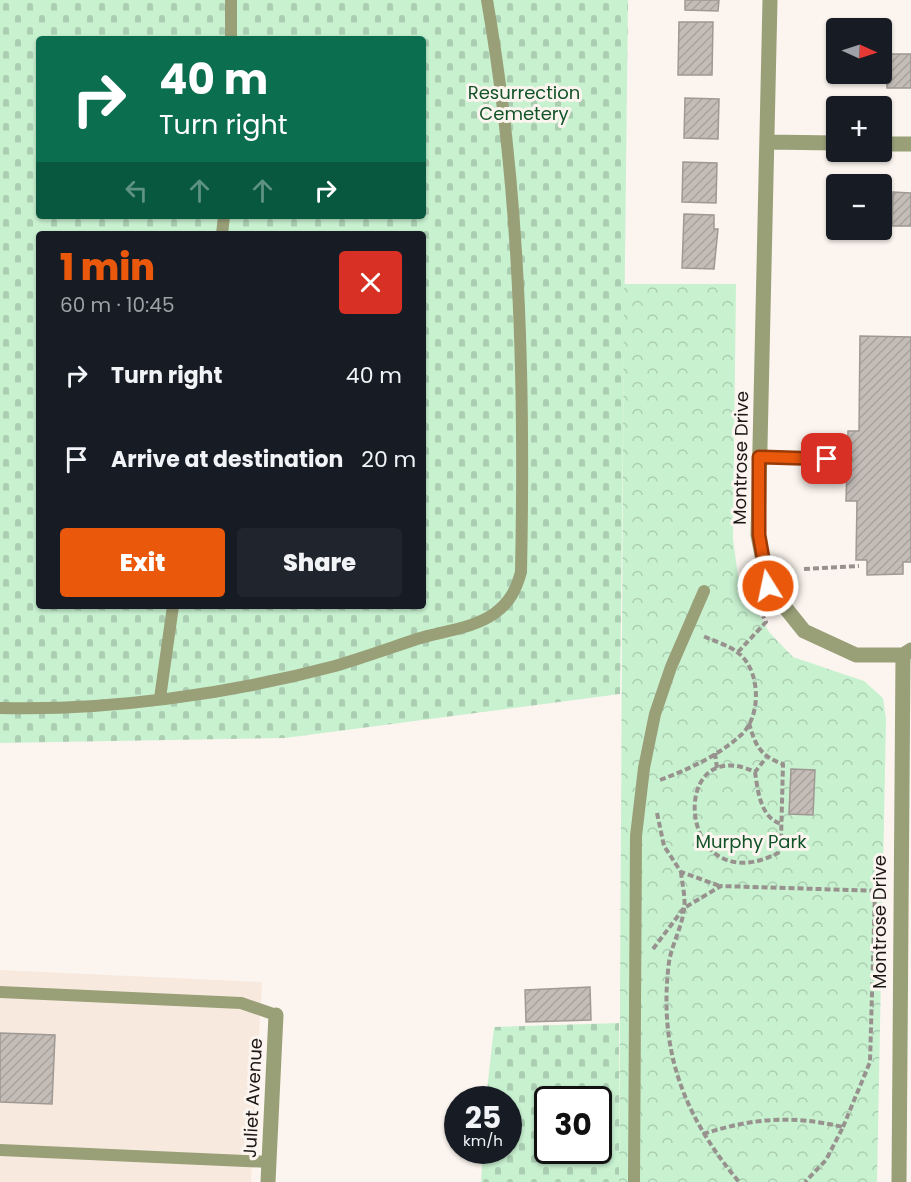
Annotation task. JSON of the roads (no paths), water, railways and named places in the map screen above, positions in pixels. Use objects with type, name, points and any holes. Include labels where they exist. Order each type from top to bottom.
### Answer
[{"type":"street","name":"Montrose Drive","points":[[770,0],[759,535],[768,586],[804,631],[856,655],[907,652],[899,891],[899,1182]]},
{"type":"street","points":[[767,142],[826,143]]},
{"type":"street","points":[[892,144],[911,144]]},
{"type":"street","name":"Juliet Avenue","points":[[268,1182],[276,1015]]},
{"type":"lane","points":[[231,0],[231,36]]},
{"type":"lane","points":[[0,708],[42,709],[160,698],[242,686],[334,666],[479,622],[507,603],[516,590],[521,572],[523,496],[517,297],[511,194],[495,47],[487,0]]},
{"type":"lane","points":[[759,457],[847,459]]},
{"type":"lane","points":[[634,1182],[633,978],[636,836],[644,768],[654,714],[704,591]]},
{"type":"lane","points":[[160,698],[173,609]]},
{"type":"lane","points":[[0,992],[241,1003],[276,1015]]},
{"type":"lane","points":[[0,1150],[269,1162]]},
{"type":"park label","name":"Resurrection Cemetery","points":[[524,103]]},
{"type":"park label","name":"Murphy Park","points":[[751,842]]}]
